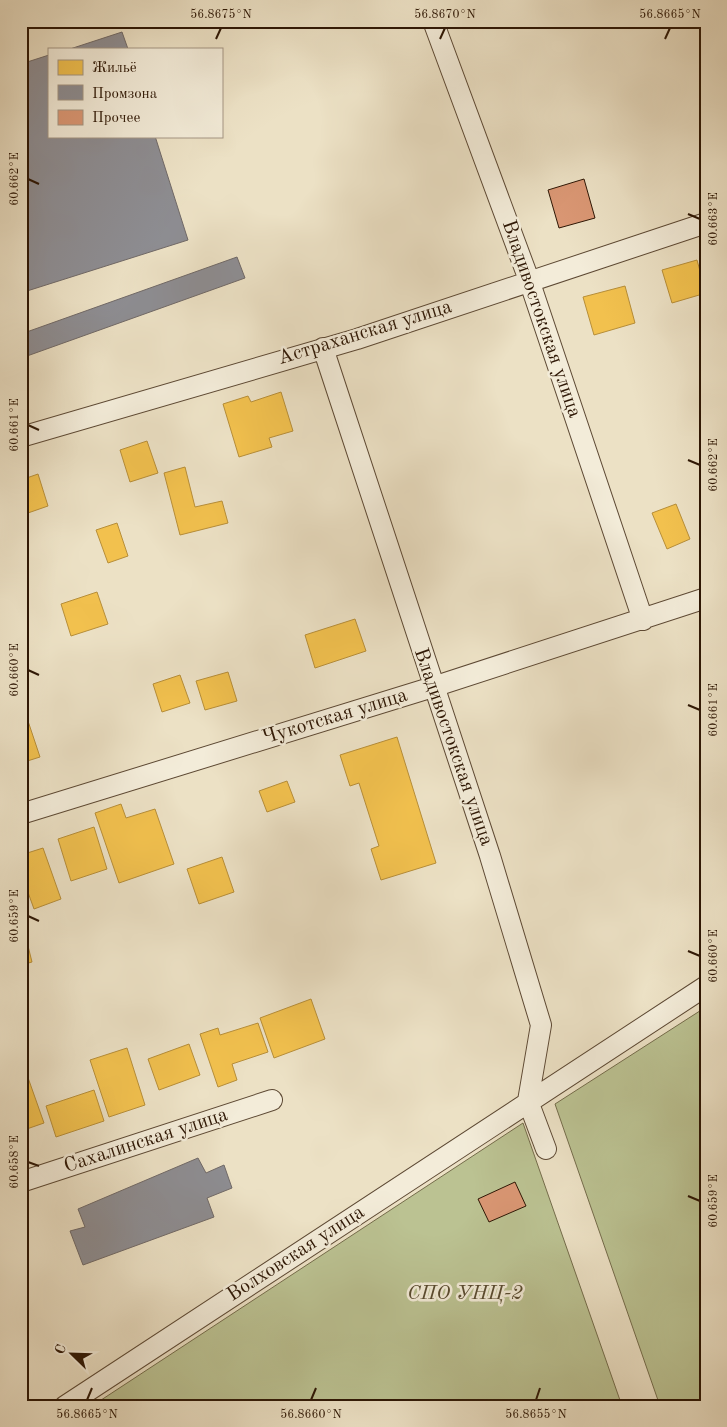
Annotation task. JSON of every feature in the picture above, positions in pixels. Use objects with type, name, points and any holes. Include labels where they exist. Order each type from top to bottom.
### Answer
[{"type":"street","name":"Владивостокская улица","points":[[432,21],[529,280],[643,620]]},
{"type":"street","name":"Астраханская улица","points":[[21,437],[357,339],[529,280],[706,223]]},
{"type":"street","name":"Владивостокская улица","points":[[323,348],[490,856],[541,1025],[528,1101]]},
{"type":"street","name":"Чукотская улица","points":[[21,814],[433,687],[706,598]]},
{"type":"street","points":[[546,1149],[528,1101],[706,986]]},
{"type":"street","name":"Сахалинская улица","points":[[21,1182],[272,1100]]},
{"type":"street","name":"Волховская улица","points":[[65,1406],[528,1101]]},
{"type":"green space","points":[[706,1007],[706,1406],[660,1406],[555,1104]]},
{"type":"green space","name":"СПО УНЦ-2","points":[[523,1123],[622,1406],[92,1406]]},
{"type":"building: Жильё","points":[[697,260],[706,293],[672,303],[662,270]]},
{"type":"building: Жильё","points":[[625,286],[635,323],[594,335],[583,297]]},
{"type":"building: Жильё","points":[[281,392],[293,431],[269,438],[272,447],[239,457],[223,404],[248,396],[251,402]]},
{"type":"building: Жильё","points":[[147,441],[158,473],[130,482],[120,450]]},
{"type":"building: Жильё","points":[[185,467],[195,507],[222,501],[228,523],[180,535],[164,473]]},
{"type":"building: Жильё","points":[[38,474],[48,506],[25,514],[21,503],[21,480]]},
{"type":"building: Жильё","points":[[676,504],[690,539],[667,549],[652,513]]},
{"type":"building: Жильё","points":[[117,523],[128,556],[108,563],[96,530]]},
{"type":"building: Жильё","points":[[97,592],[108,624],[71,636],[61,604]]},
{"type":"building: Жильё","points":[[355,619],[366,651],[315,668],[305,635]]},
{"type":"building: Жильё","points":[[228,672],[237,701],[205,710],[196,681]]},
{"type":"building: Жильё","points":[[180,675],[190,703],[162,712],[153,684]]},
{"type":"building: Жильё","points":[[24,709],[40,757],[21,763],[21,710]]},
{"type":"building: Жильё","points":[[397,737],[436,863],[381,880],[371,849],[379,846],[359,783],[350,786],[340,755]]},
{"type":"building: Жильё","points":[[287,781],[295,802],[267,812],[259,791]]},
{"type":"building: Жильё","points":[[121,804],[126,818],[155,809],[174,864],[119,883],[95,813]]},
{"type":"building: Жильё","points":[[94,827],[107,869],[71,881],[58,839]]},
{"type":"building: Жильё","points":[[43,848],[61,899],[34,909],[21,873],[21,855]]},
{"type":"building: Жильё","points":[[222,857],[234,892],[199,904],[187,869]]},
{"type":"building: Жильё","points":[[21,918],[32,962],[21,965]]},
{"type":"building: Жильё","points":[[311,999],[325,1039],[274,1058],[260,1018]]},
{"type":"building: Жильё","points":[[258,1023],[268,1052],[232,1064],[237,1080],[218,1087],[200,1034],[218,1028],[220,1035]]},
{"type":"building: Жильё","points":[[189,1044],[200,1075],[159,1090],[148,1059]]},
{"type":"building: Жильё","points":[[127,1048],[145,1105],[109,1117],[90,1060]]},
{"type":"building: Жильё","points":[[26,1072],[44,1123],[21,1131],[21,1074]]},
{"type":"building: Жильё","points":[[94,1090],[104,1121],[56,1137],[46,1106]]},
{"type":"building: Промзона","points":[[122,32],[128,48],[73,48]]},
{"type":"building: Промзона","points":[[48,55],[48,138],[156,138],[188,240],[27,291],[21,272],[21,64]]},
{"type":"building: Промзона","points":[[237,257],[245,278],[27,356],[21,334]]},
{"type":"building: Промзона","points":[[198,1158],[206,1173],[224,1165],[232,1188],[207,1198],[214,1217],[83,1265],[70,1231],[85,1227],[78,1209]]},
{"type":"building: Прочее","points":[[584,179],[595,218],[559,228],[548,190]]},
{"type":"building: Прочее","points":[[515,1182],[526,1206],[489,1222],[478,1199]]}]
